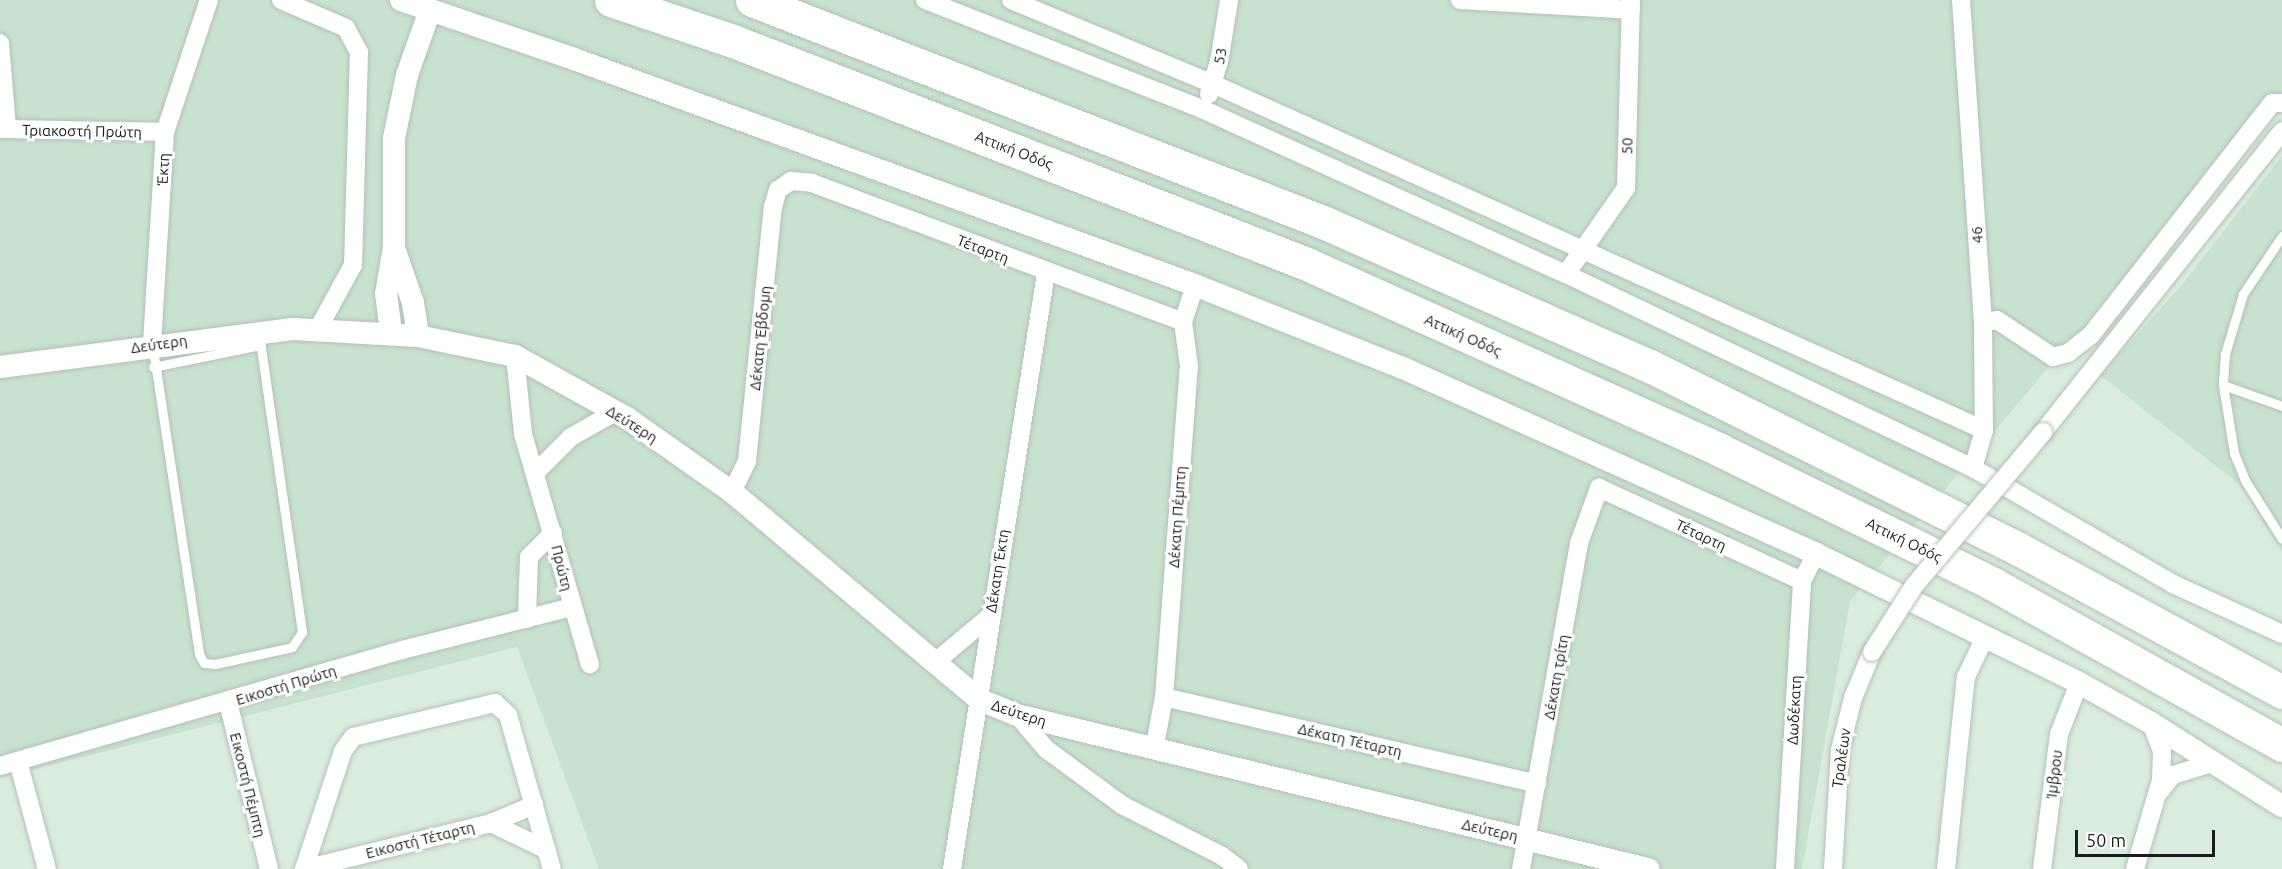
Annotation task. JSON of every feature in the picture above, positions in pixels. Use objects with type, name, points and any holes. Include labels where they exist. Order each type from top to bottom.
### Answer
[{"type":"highway","name":"Αττική Οδός","points":[[610,0],[733,42],[1307,264],[1720,450],[1993,584],[2282,745]]},
{"type":"highway","points":[[752,0],[1323,222],[1650,366],[2017,548],[2282,692]]},
{"type":"street","name":"Έκτη","points":[[153,356],[165,132],[209,0]]},
{"type":"street","points":[[281,0],[346,28],[359,52],[353,265],[318,329]]},
{"type":"street","points":[[401,0],[432,5],[1195,285],[1403,368],[1816,554],[2079,683],[2151,723],[2282,806]]},
{"type":"street","points":[[925,0],[1204,110],[1566,274],[1972,468],[2173,584],[2282,634]]},
{"type":"street","points":[[1011,0],[1213,84],[1984,430]]},
{"type":"street","name":"53","points":[[1204,110],[1213,84],[1229,0]]},
{"type":"street","points":[[1460,0],[1631,5]]},
{"type":"street","name":"46","points":[[1961,0],[1983,322],[1984,430],[1972,468]]},
{"type":"street","points":[[391,333],[386,294],[394,247],[394,138],[407,75],[432,5]]},
{"type":"street","name":"50","points":[[1566,274],[1585,251],[1626,188],[1631,5]]},
{"type":"street","points":[[0,43],[4,129]]},
{"type":"street","points":[[1983,322],[1997,320],[2052,357],[2068,353],[2091,335],[2272,103],[2282,103]]},
{"type":"street","name":"Τριακοστή Πρώτη","points":[[4,129],[165,132]]},
{"type":"street","name":"Τραλέων","points":[[1833,869],[1840,750],[1853,698],[1872,652],[1914,586],[2043,432],[2282,132]]},
{"type":"street","name":"Τέταρτη","points":[[784,185],[801,180],[812,183],[1046,273],[1184,322]]},
{"type":"street","name":"Δέκατη Έβδομη","points":[[732,492],[747,461],[772,207],[784,185]]},
{"type":"street","points":[[394,247],[413,303],[418,336]]},
{"type":"street","name":"Δέκατη Έκτη","points":[[952,869],[980,700],[990,616],[1046,273]]},
{"type":"street","name":"Δέκατη Πέμπτη","points":[[1154,750],[1164,697],[1189,366],[1184,322],[1195,285]]},
{"type":"street","name":"Δεύτερη","points":[[0,367],[153,356],[318,329],[418,336],[515,356],[615,412],[732,492],[980,700],[1017,715],[1154,750],[1648,869]]},
{"type":"street","name":"Πρώτη","points":[[515,356],[524,434],[537,471],[572,607],[590,664]]},
{"type":"street","points":[[537,471],[571,437],[615,412]]},
{"type":"street","name":"Τέταρτη","points":[[1599,488],[1802,581]]},
{"type":"street","name":"Δέκατη τρίτη","points":[[1521,869],[1580,543],[1599,488]]},
{"type":"street","points":[[526,619],[529,556],[553,533]]},
{"type":"street","name":"Δωδέκατη","points":[[1785,869],[1802,581],[1816,554]]},
{"type":"street","name":"Εικοστή Πρώτη","points":[[0,766],[402,650],[572,607]]},
{"type":"street","points":[[934,663],[990,616]]},
{"type":"street","points":[[1946,869],[1966,677],[1985,637]]},
{"type":"street","name":"Ίμβρου","points":[[2042,869],[2059,734],[2079,683]]},
{"type":"street","name":"Δέκατη Τέταρτη","points":[[1164,697],[1537,783]]},
{"type":"street","name":"Εικοστή Πέμπτη","points":[[228,702],[268,869]]},
{"type":"street","points":[[304,869],[344,751],[353,737],[488,703],[500,705],[508,715],[552,869]]},
{"type":"street","points":[[1017,715],[1046,749],[1122,805],[1222,856],[1239,869]]},
{"type":"street","points":[[2135,869],[2158,794],[2162,751],[2151,723]]},
{"type":"street","points":[[18,761],[47,869]]},
{"type":"street","points":[[2158,794],[2173,775],[2212,763]]},
{"type":"street","name":"Εικοστή Τέταρτη","points":[[304,869],[491,823],[534,805]]},
{"type":"street","points":[[491,823],[547,850]]},
{"type":"lane","points":[[2282,236],[2243,294],[2225,354],[2223,385],[2234,453],[2246,482],[2282,539]]},
{"type":"lane","points":[[153,356],[199,654],[204,663],[215,664],[292,647],[302,632],[260,338]]},
{"type":"lane","points":[[2223,385],[2282,406]]},
{"type":"shaded area","points":[[0,0],[2282,0],[2282,93],[1850,601],[1802,869],[599,869],[517,647],[0,778]]},
{"type":"shaded area","points":[[2282,156],[2282,552],[2240,485],[2100,375],[2180,287]]}]
